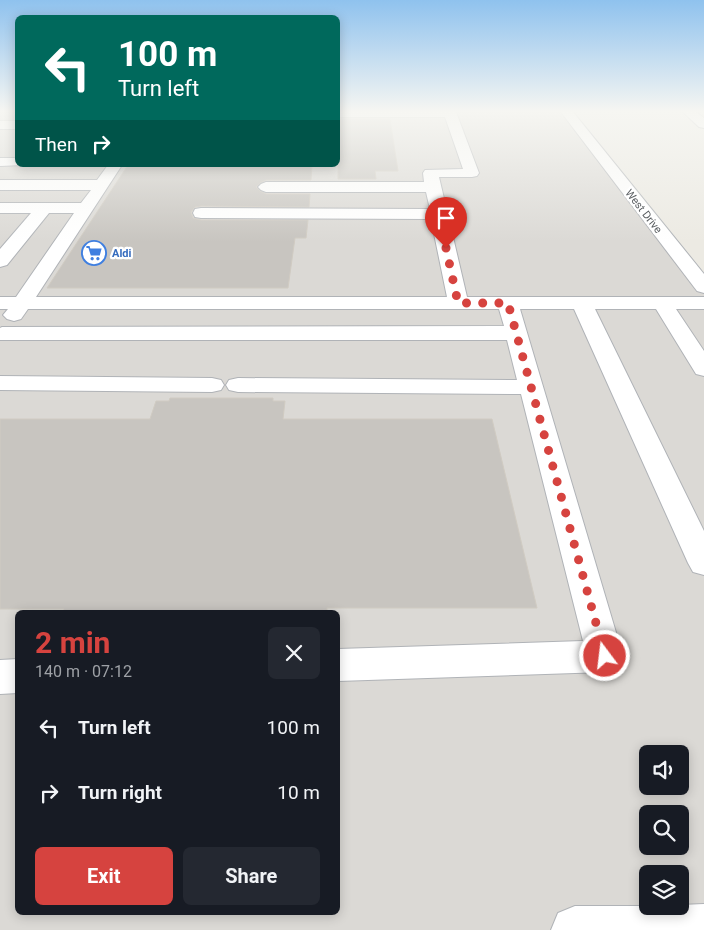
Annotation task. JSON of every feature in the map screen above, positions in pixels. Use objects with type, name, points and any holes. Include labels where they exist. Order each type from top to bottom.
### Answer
[{"type":"street","points":[[458,303],[430,173],[472,173],[466,155]]},
{"type":"street","name":"West Drive","points":[[601,155],[704,287]]},
{"type":"street","points":[[0,162],[15,162]]},
{"type":"street","points":[[1,335],[114,167]]},
{"type":"street","points":[[0,185],[102,185]]},
{"type":"street","points":[[266,187],[433,187]]},
{"type":"street","points":[[0,208],[86,208]]},
{"type":"street","points":[[0,261],[44,208]]},
{"type":"street","points":[[201,213],[440,221]]},
{"type":"street","points":[[307,229],[440,221]]},
{"type":"street","points":[[0,303],[704,303]]},
{"type":"street","points":[[340,665],[605,656],[508,303]]},
{"type":"street","points":[[582,303],[704,563]]},
{"type":"street","points":[[662,303],[704,369]]},
{"type":"street","points":[[1,335],[516,333]]},
{"type":"street","points":[[0,383],[212,385]]},
{"type":"street","points":[[238,386],[531,387]]},
{"type":"street","points":[[0,677],[15,676]]},
{"type":"street","points":[[575,930],[704,928]]},
{"type":"shaded area","points":[[0,155],[15,155],[15,167],[340,167],[340,155],[600,155],[704,290],[704,930],[0,930]]},
{"type":"building","points":[[340,155],[396,155],[398,171],[375,171],[376,179],[338,179]]},
{"type":"building","points":[[127,167],[312,167],[311,180],[266,180],[256,187],[266,194],[310,194],[309,207],[201,206],[195,207],[191,212],[193,218],[201,220],[308,220],[306,238],[295,238],[288,288],[47,288]]},
{"type":"building","points":[[170,398],[273,398],[273,401],[285,401],[283,419],[492,419],[537,608],[327,608],[327,610],[0,609],[0,419],[150,419],[156,401],[169,401]]},
{"type":"place","name":"Aldi","points":[[94,253]]},
{"type":"route","points":[[446,248],[458,303],[508,303],[605,656]]}]
